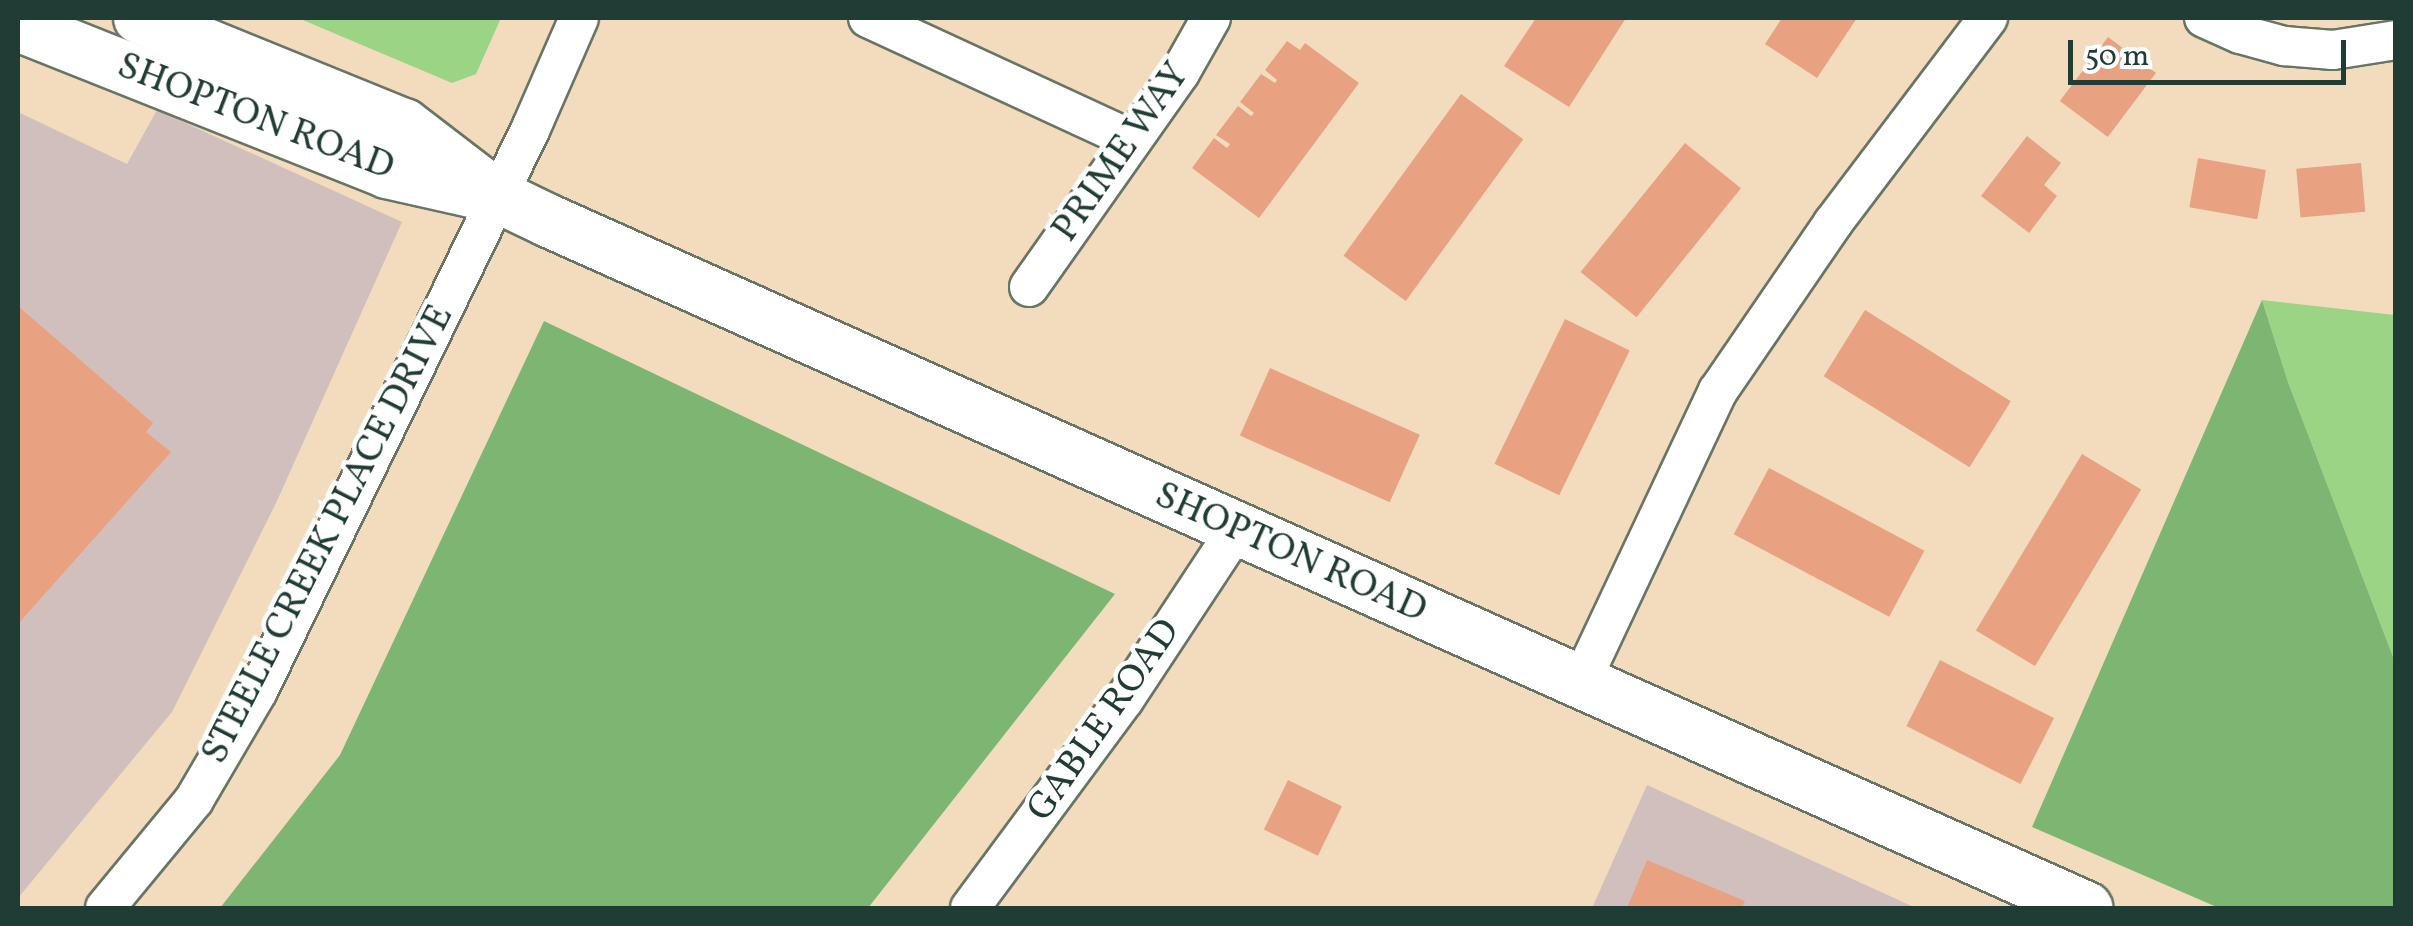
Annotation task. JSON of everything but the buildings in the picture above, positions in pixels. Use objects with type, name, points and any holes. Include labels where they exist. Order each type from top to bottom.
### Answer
[{"type":"street","name":"SHOPTON ROAD","points":[[140,18],[404,124],[497,196]]},
{"type":"street","name":"STEELE CREEK PLACE DRIVE","points":[[105,908],[194,800],[258,691],[579,18]]},
{"type":"street","points":[[868,18],[1132,140]]},
{"type":"street","name":"PRIME WAY","points":[[1029,287],[1180,72],[1210,18]]},
{"type":"street","points":[[1580,684],[1718,391],[1834,223],[1988,18]]},
{"type":"street","points":[[2204,18],[2240,34],[2284,46],[2333,50],[2396,40]]},
{"type":"street","name":"SHOPTON ROAD","points":[[18,25],[387,172],[497,196],[2086,908]]},
{"type":"street","name":"GABLE ROAD","points":[[970,908],[1124,700],[1236,530]]},
{"type":"shaded area","points":[[157,110],[402,222],[277,501],[172,712],[18,898],[18,112],[127,164]]},
{"type":"shaded area","points":[[1647,785],[1916,908],[1592,908]]},
{"type":"green space","points":[[298,18],[501,18],[476,74],[452,83]]},
{"type":"green space","points":[[2262,300],[2395,315],[2395,662],[2288,382]]},
{"type":"green space","points":[[2262,300],[2288,382],[2395,662],[2395,908],[2219,908],[2032,827]]},
{"type":"green space","points":[[544,321],[1115,594],[868,908],[220,908],[340,755]]}]
